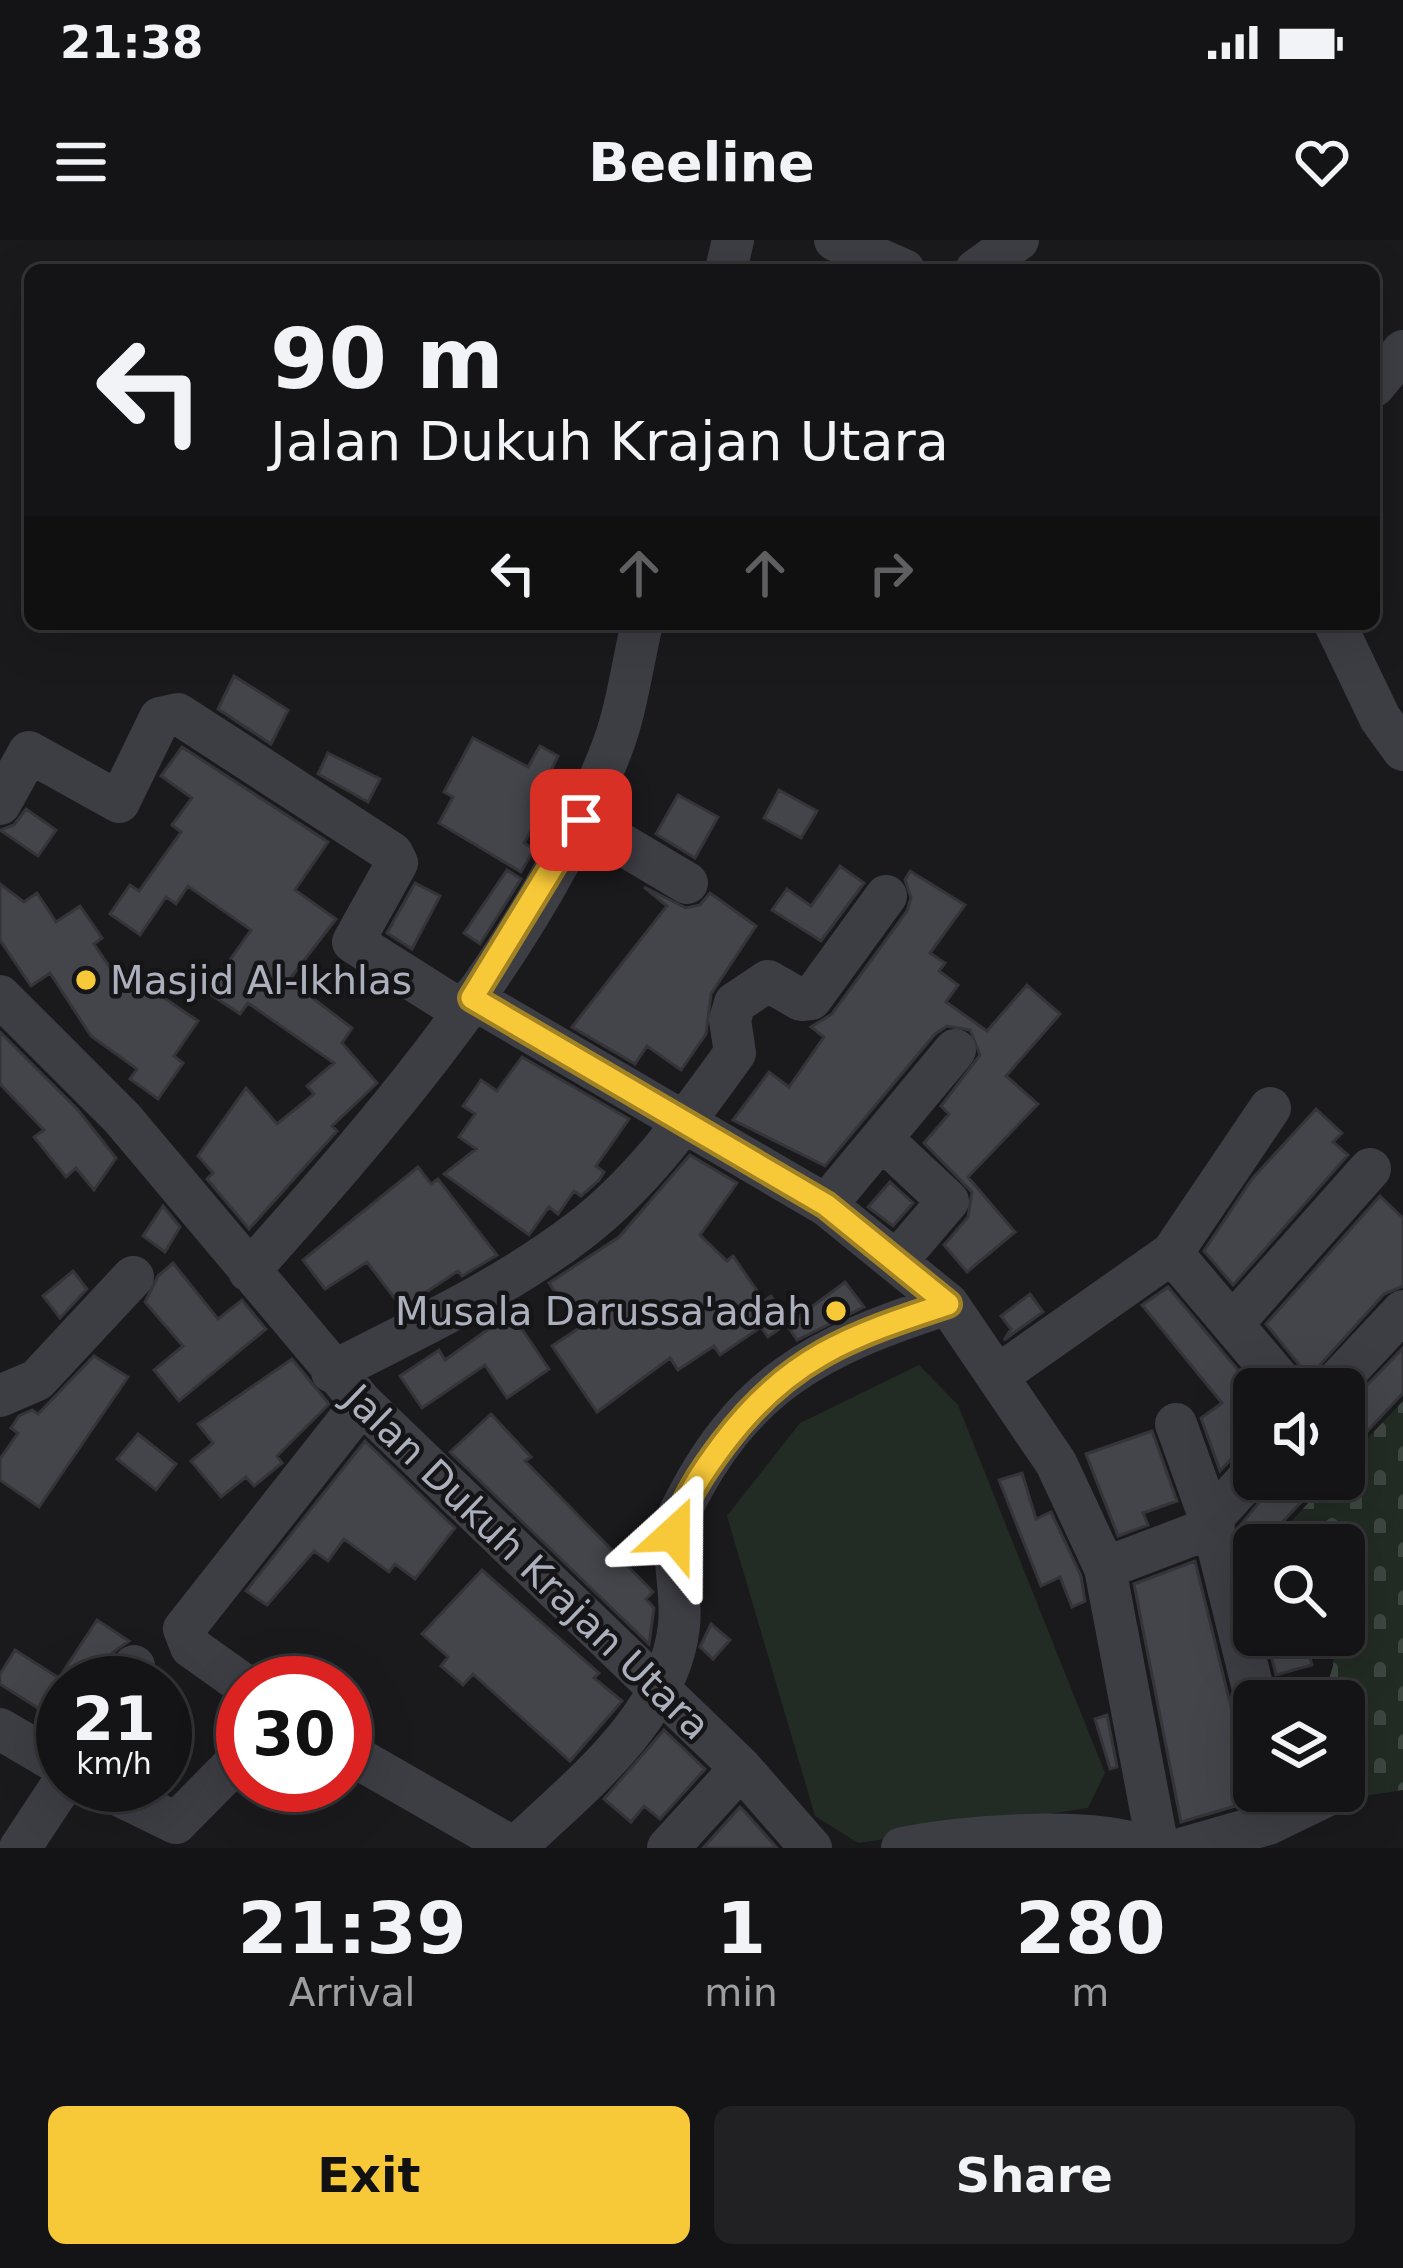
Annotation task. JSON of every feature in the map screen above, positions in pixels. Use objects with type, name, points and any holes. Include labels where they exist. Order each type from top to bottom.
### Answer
[{"type":"street","points":[[835,240],[890,264]]},
{"type":"street","points":[[984,264],[1018,240]]},
{"type":"street","points":[[1380,379],[1403,350]]},
{"type":"street","points":[[249,1271],[365,1141],[467,1004],[581,820],[614,744],[641,630]]},
{"type":"street","points":[[1338,630],[1380,718],[1403,750]]},
{"type":"street","points":[[0,804],[15,748],[119,802],[160,718],[178,714],[392,853],[398,863],[353,942],[826,1205],[948,1304],[1000,1374],[1055,1463],[1105,1568],[1158,1848]]},
{"type":"street","points":[[581,820],[687,884]]},
{"type":"street","points":[[332,1372],[496,1288],[581,1230],[683,1125],[735,1053],[730,1020],[735,1003],[768,981],[801,1000],[811,999],[886,896]]},
{"type":"street","name":"Jalan Dukuh Krajan Utara","points":[[0,996],[122,1118],[332,1372],[659,1695],[741,1768],[811,1848]]},
{"type":"street","points":[[826,1205],[956,1050]]},
{"type":"street","points":[[1000,1374],[1172,1253],[1270,1108]]},
{"type":"street","points":[[884,1141],[948,1201],[896,1262]]},
{"type":"street","points":[[1232,1324],[1370,1169]]},
{"type":"street","points":[[1172,1253],[1269,1368]]},
{"type":"street","points":[[0,1396],[37,1380],[133,1277]]},
{"type":"street","points":[[372,1766],[514,1848],[589,1776],[659,1695],[679,1623],[674,1534],[680,1514],[735,1427],[797,1366],[870,1329],[948,1304]]},
{"type":"street","points":[[1350,1368],[1403,1311]]},
{"type":"street","points":[[216,1665],[191,1647],[184,1629],[362,1403]]},
{"type":"street","points":[[1176,1424],[1213,1527],[1251,1680]]},
{"type":"street","points":[[1213,1527],[1216,1514],[1233,1495]]},
{"type":"street","points":[[1105,1568],[1213,1527]]},
{"type":"street","points":[[0,1729],[36,1750]]},
{"type":"street","points":[[668,1848],[741,1768]]},
{"type":"street","points":[[192,1811],[216,1785]]},
{"type":"street","points":[[20,1848],[44,1812]]},
{"type":"street","points":[[148,1812],[166,1822],[191,1812]]},
{"type":"street","points":[[1184,1848],[1228,1839],[1268,1812]]},
{"type":"street","points":[[902,1848],[999,1836],[1110,1840],[1149,1848]]},
{"type":"green space","points":[[919,1365],[958,1405],[1105,1773],[1088,1808],[858,1843],[815,1816],[727,1516],[800,1423]]},
{"type":"green space","points":[[1403,1401],[1403,1790],[1365,1796],[1365,1680],[1329,1680],[1333,1656],[1365,1656],[1365,1524],[1290,1523],[1311,1500],[1365,1500],[1365,1441]]},
{"type":"building","points":[[234,676],[288,710],[271,744],[218,709]]},
{"type":"building","points":[[473,738],[528,767],[540,746],[558,756],[537,799],[546,804],[524,843],[534,849],[521,872],[439,823],[453,797],[444,792]]},
{"type":"building","points":[[182,747],[328,842],[295,890],[336,919],[289,980],[352,1028],[342,1043],[377,1083],[332,1126],[337,1131],[249,1229],[207,1179],[213,1173],[198,1156],[246,1088],[277,1124],[314,1094],[307,1086],[334,1063],[248,1003],[240,1014],[207,992],[251,930],[188,886],[176,904],[166,897],[140,935],[110,914],[130,885],[139,891],[181,832],[172,825],[192,798],[161,776]]},
{"type":"building","points":[[328,753],[380,779],[368,802],[318,774]]},
{"type":"building","points":[[779,790],[817,811],[801,838],[764,818]]},
{"type":"building","points":[[678,795],[718,817],[695,858],[656,834]]},
{"type":"building","points":[[26,809],[56,830],[38,856],[0,830],[14,825]]},
{"type":"building","points":[[840,866],[864,883],[821,941],[772,910],[787,889],[811,906]]},
{"type":"building","points":[[507,870],[521,879],[480,944],[464,933]]},
{"type":"building","points":[[910,871],[965,905],[930,953],[945,963],[939,971],[958,985],[946,1002],[987,1031],[1027,985],[1060,1014],[1006,1076],[1038,1104],[968,1177],[1015,1232],[967,1272],[944,1245],[968,1217],[972,1192],[924,1143],[949,1114],[941,1106],[980,1055],[970,1030],[947,1026],[935,1034],[825,1166],[733,1120],[769,1072],[789,1087],[824,1037],[811,1027],[832,1014],[907,911],[911,898],[905,880]]},
{"type":"building","points":[[415,883],[440,896],[412,949],[387,933]]},
{"type":"building","points":[[0,884],[24,902],[37,893],[56,922],[80,906],[102,938],[94,944],[126,991],[135,978],[198,1021],[174,1056],[183,1063],[158,1099],[130,1079],[137,1069],[91,1036],[50,973],[31,986],[0,940]]},
{"type":"building","points":[[644,887],[686,908],[700,905],[710,893],[756,926],[711,994],[706,1034],[681,1070],[647,1046],[635,1064],[572,1027],[667,906]]},
{"type":"building","points":[[0,1032],[78,1110],[116,1158],[94,1190],[76,1168],[66,1177],[34,1137],[44,1130],[0,1084]]},
{"type":"building","points":[[522,1057],[629,1119],[596,1166],[604,1172],[599,1180],[581,1196],[574,1191],[558,1214],[549,1207],[529,1235],[444,1174],[476,1149],[459,1137],[475,1114],[463,1106],[481,1080],[497,1091]]},
{"type":"building","points":[[1316,1109],[1342,1133],[1333,1142],[1348,1155],[1233,1285],[1204,1251],[1252,1179]]},
{"type":"building","points":[[690,1155],[737,1183],[700,1235],[727,1261],[733,1256],[764,1301],[771,1296],[789,1322],[768,1337],[761,1327],[720,1355],[714,1346],[678,1370],[670,1358],[597,1412],[552,1346],[579,1328],[549,1283],[619,1237]]},
{"type":"building","points":[[418,1167],[431,1184],[438,1179],[497,1255],[462,1276],[458,1271],[402,1308],[367,1262],[325,1289],[303,1260]]},
{"type":"building","points":[[890,1182],[913,1203],[893,1226],[868,1207]]},
{"type":"building","points":[[1380,1196],[1403,1218],[1403,1286],[1384,1294],[1317,1368],[1302,1368],[1266,1324]]},
{"type":"building","points":[[163,1206],[180,1227],[165,1252],[143,1236]]},
{"type":"building","points":[[173,1263],[218,1319],[242,1300],[266,1329],[179,1401],[154,1370],[183,1346],[145,1302],[158,1276]]},
{"type":"building","points":[[73,1271],[87,1289],[60,1318],[43,1296]]},
{"type":"building","name":"Musala Darussa'adah","points":[[845,1282],[864,1307],[797,1340],[787,1325]]},
{"type":"building","points":[[1168,1287],[1236,1368],[1233,1457],[1220,1471],[1201,1418],[1222,1403],[1142,1305]]},
{"type":"building","points":[[1030,1294],[1043,1312],[1004,1340],[1011,1329],[1001,1316]]},
{"type":"building","points":[[511,1313],[549,1369],[507,1398],[485,1365],[422,1408],[400,1376],[439,1350],[445,1360]]},
{"type":"building","points":[[1403,1348],[1403,1393],[1365,1434],[1365,1387]]},
{"type":"building","points":[[94,1356],[128,1377],[39,1507],[0,1480],[0,1459],[18,1433],[11,1428],[19,1416],[32,1410],[38,1414]]},
{"type":"building","points":[[292,1359],[329,1404],[277,1456],[282,1463],[254,1486],[246,1477],[221,1497],[191,1461],[213,1443],[198,1424]]},
{"type":"building","points":[[491,1414],[531,1457],[525,1461],[653,1592],[646,1599],[654,1608],[649,1644],[450,1452]]},
{"type":"building","points":[[1152,1431],[1177,1501],[1143,1513],[1148,1525],[1118,1536],[1086,1454]]},
{"type":"building","points":[[138,1434],[176,1464],[156,1490],[117,1459]]},
{"type":"building","points":[[365,1441],[455,1528],[415,1579],[395,1564],[389,1572],[344,1539],[328,1561],[314,1551],[267,1605],[246,1591]]},
{"type":"building","points":[[1022,1473],[1036,1519],[1051,1512],[1081,1576],[1085,1601],[1072,1607],[1060,1577],[1041,1586],[999,1480]]},
{"type":"building","points":[[1261,1500],[1303,1500],[1281,1524],[1241,1524]]},
{"type":"building","points":[[1195,1561],[1233,1709],[1233,1807],[1181,1822],[1134,1584]]},
{"type":"building","points":[[482,1570],[599,1673],[594,1678],[622,1701],[570,1761],[473,1674],[463,1685],[441,1666],[448,1657],[422,1634]]},
{"type":"building","points":[[97,1620],[129,1641],[111,1656],[73,1656]]},
{"type":"building","points":[[711,1624],[730,1640],[713,1659],[700,1647]]},
{"type":"building","points":[[15,1650],[36,1663],[36,1707],[0,1684],[0,1674]]},
{"type":"building","points":[[1271,1656],[1310,1656],[1312,1665],[1276,1675]]},
{"type":"building","points":[[1107,1715],[1117,1767],[1110,1769],[1095,1719]]},
{"type":"building","points":[[664,1730],[705,1769],[660,1819],[644,1806],[631,1822],[604,1799]]},
{"type":"building","points":[[740,1807],[777,1848],[703,1848]]},
{"type":"place","name":"Masjid Al-Ikhlas","points":[[86,980]]},
{"type":"place","name":"Musala Darussa'adah","points":[[836,1311]]},
{"type":"route","points":[[581,820],[472,998],[826,1205],[948,1304],[843,1340],[784,1376],[747,1411],[711,1460],[689,1494],[674,1534]]}]
